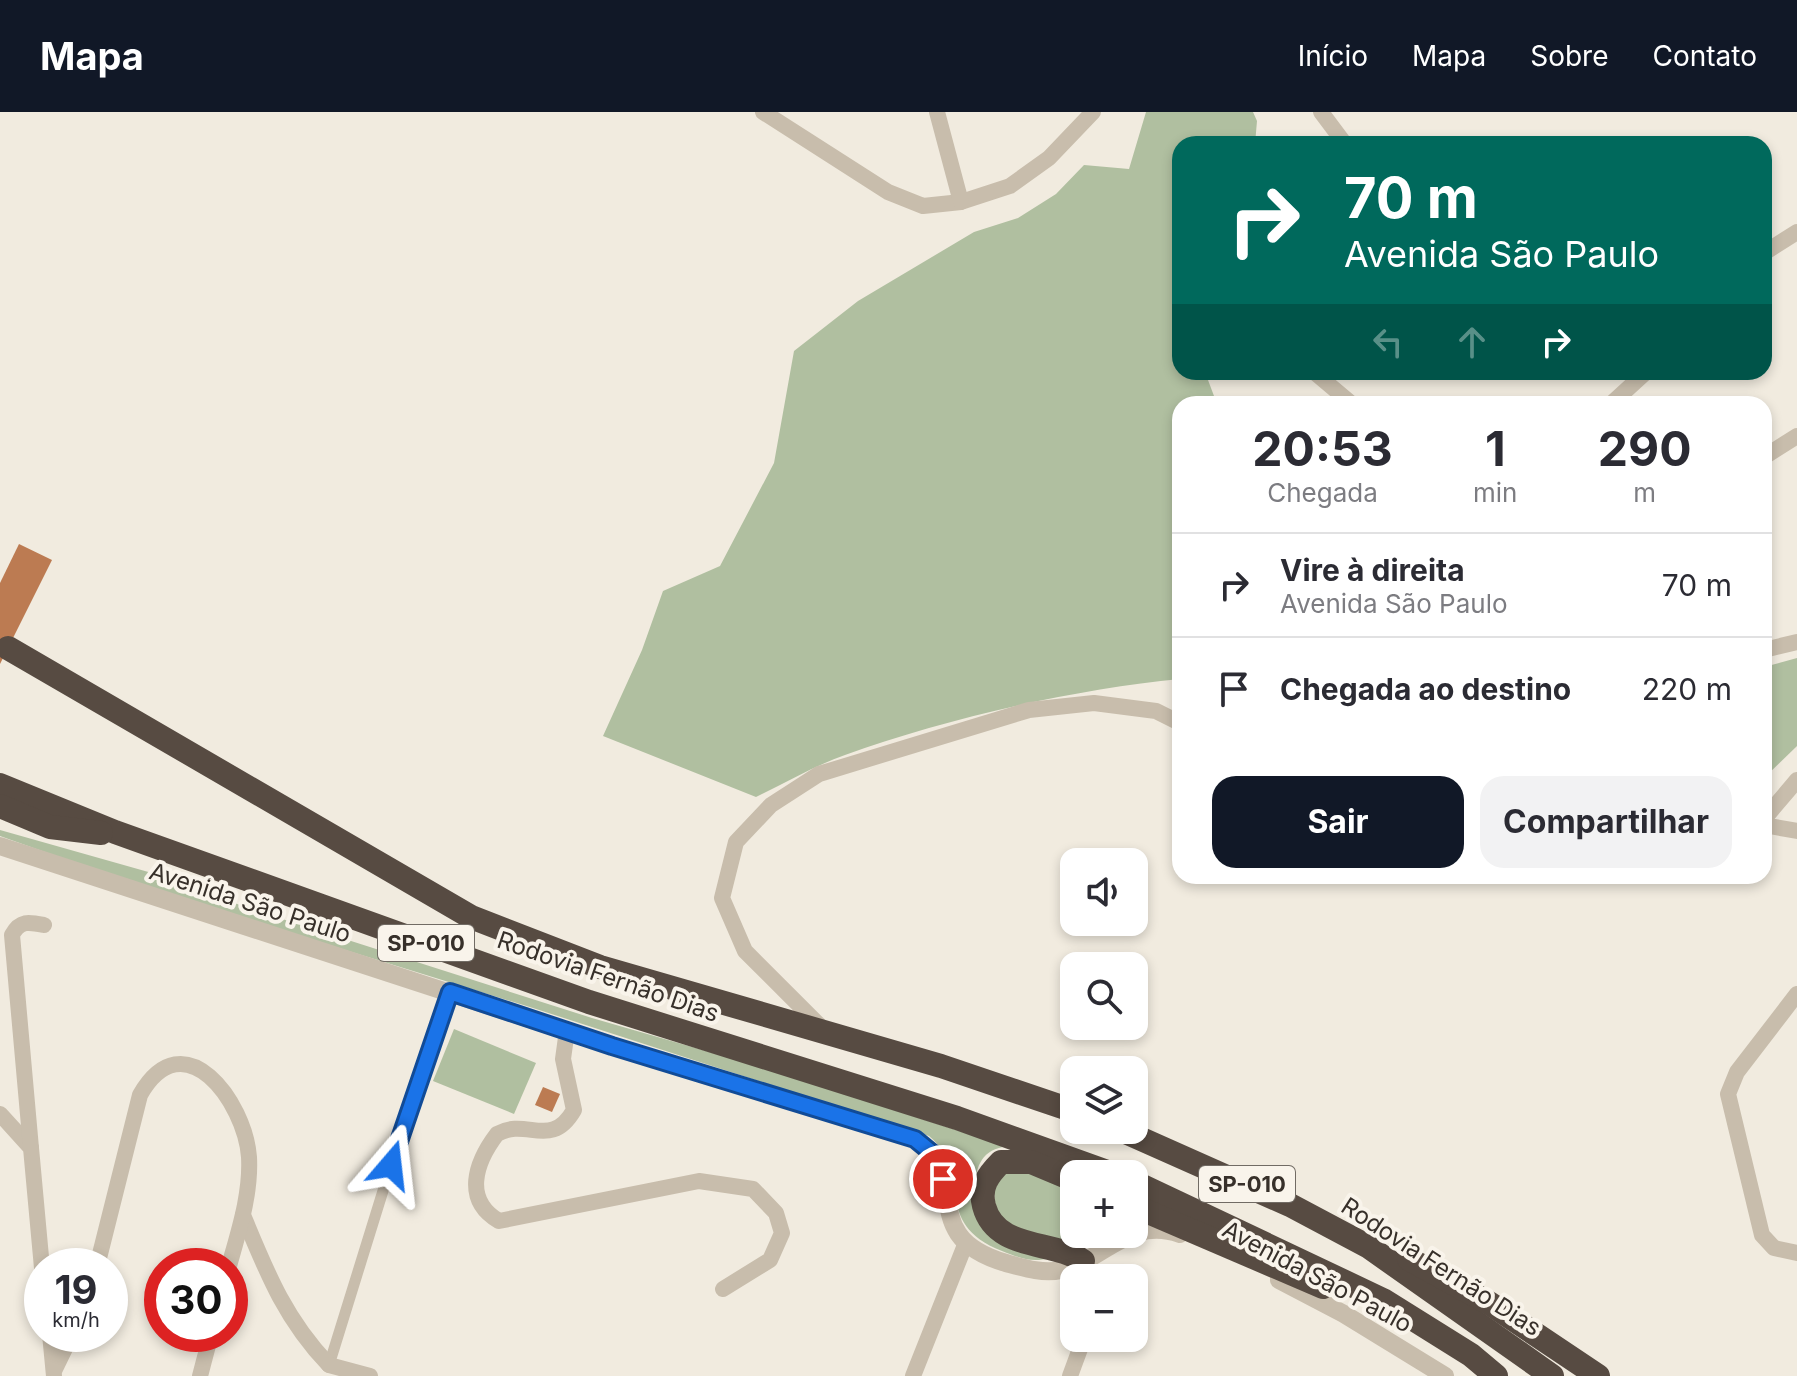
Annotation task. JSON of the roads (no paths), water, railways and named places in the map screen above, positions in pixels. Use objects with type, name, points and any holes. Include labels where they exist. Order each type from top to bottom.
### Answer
[{"type":"highway","name":"Rodovia Fernão Dias","points":[[8,648],[471,917],[600,967],[825,1031],[1060,1107]]},
{"type":"highway","name":"Rodovia Fernão Dias","points":[[0,785],[115,832],[589,1002],[957,1118],[1074,1160]]},
{"type":"highway","points":[[0,806],[50,827],[71,832],[115,832]]},
{"type":"highway","name":"Rodovia Fernão Dias","points":[[1148,1142],[1264,1192],[1369,1247],[1552,1376]]},
{"type":"highway","points":[[1060,1174],[1031,1162],[1001,1162],[988,1175],[983,1203],[997,1228],[1013,1238],[1067,1253],[1079,1264]]},
{"type":"highway","name":"SP-010","points":[[1148,1187],[1383,1300],[1471,1355],[1496,1376]]},
{"type":"highway","points":[[1148,1212],[1362,1304],[1383,1300]]},
{"type":"highway","points":[[1369,1247],[1403,1256],[1448,1280],[1598,1376]]},
{"type":"street","points":[[763,112],[888,192],[923,206],[961,202],[1010,186],[1049,158],[1093,112]]},
{"type":"street","points":[[937,112],[961,202]]},
{"type":"street","points":[[1321,112],[1339,136]]},
{"type":"street","points":[[1772,248],[1797,232]]},
{"type":"street","points":[[1324,380],[1342,396]]},
{"type":"street","points":[[1620,396],[1637,380]]},
{"type":"street","points":[[1772,452],[1797,436]]},
{"type":"street","points":[[1772,648],[1797,642]]},
{"type":"street","points":[[825,1031],[745,951],[722,898],[736,842],[771,805],[819,774],[1029,710],[1094,703],[1156,711],[1172,719]]},
{"type":"street","points":[[1772,810],[1797,780]]},
{"type":"street","points":[[1772,826],[1797,831]]},
{"type":"street","name":"Avenida São Paulo","points":[[0,846],[237,925],[915,1139],[932,1153],[939,1164],[953,1229],[965,1245],[982,1256],[1027,1269],[1060,1271]]},
{"type":"street","points":[[40,1248],[12,935],[16,926],[26,922],[44,925]]},
{"type":"street","points":[[327,1370],[391,1165],[450,992]]},
{"type":"street","points":[[1797,994],[1737,1072],[1728,1094],[1762,1235],[1774,1248],[1797,1253]]},
{"type":"street","points":[[567,1030],[563,1059],[574,1110],[565,1125],[549,1132],[510,1129],[497,1134],[474,1182],[479,1202],[487,1214],[499,1221],[699,1181],[753,1189],[776,1213],[782,1233],[770,1260],[723,1289]]},
{"type":"street","points":[[102,1248],[140,1095],[149,1080],[162,1069],[178,1063],[201,1068],[217,1083],[231,1102],[242,1126],[249,1154],[249,1186],[234,1248]]},
{"type":"street","points":[[0,1114],[31,1148]]},
{"type":"street","points":[[243,1215],[278,1299],[327,1370],[370,1376]]},
{"type":"street","name":"Avenida São Paulo","points":[[1090,1264],[1100,1249],[1145,1230],[1165,1229],[1295,1287],[1445,1376]]},
{"type":"street","points":[[913,1376],[965,1245]]},
{"type":"street","points":[[52,1352],[54,1373]]},
{"type":"street","points":[[54,1373],[64,1352]]},
{"type":"street","points":[[200,1376],[206,1352]]},
{"type":"street","points":[[1070,1376],[1079,1352]]}]
